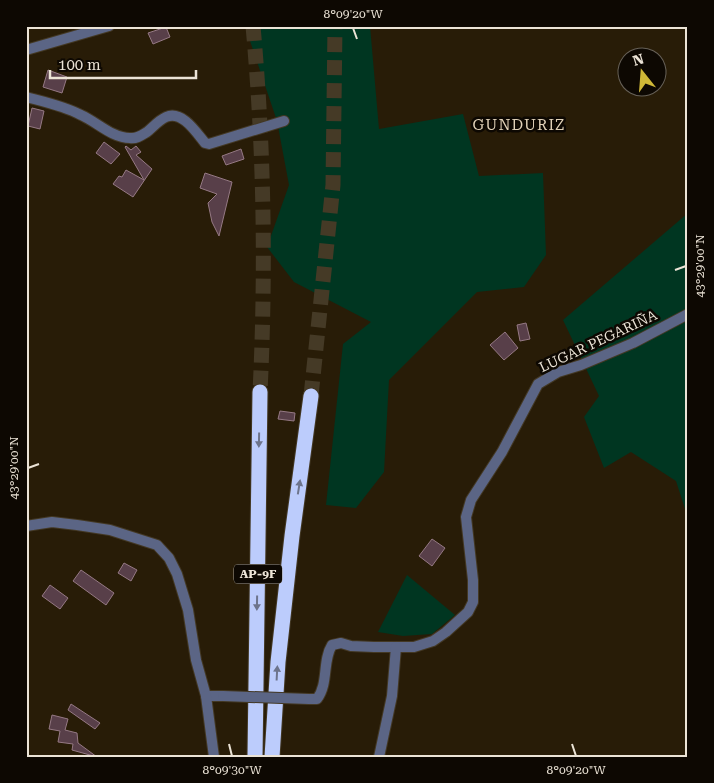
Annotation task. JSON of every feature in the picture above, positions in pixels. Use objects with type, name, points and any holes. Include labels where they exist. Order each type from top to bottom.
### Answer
[{"type":"highway","name":"AP-9F","points":[[255,757],[260,392]]},
{"type":"highway","name":"AP-9F","points":[[272,757],[279,653],[292,536],[312,396]]},
{"type":"street","points":[[26,50],[109,26]]},
{"type":"street","points":[[26,97],[66,108],[82,115],[113,134],[124,138],[139,137],[166,117],[172,116],[185,120],[205,143],[209,144],[284,121]]},
{"type":"street","name":"LUGAR PEGARIÑA","points":[[206,696],[317,699],[324,686],[328,651],[332,645],[341,643],[351,646],[414,647],[433,641],[446,632],[468,612],[473,602],[473,580],[466,518],[471,500],[502,452],[538,384],[558,372],[581,365],[633,343],[688,314]]},
{"type":"street","points":[[26,526],[52,522],[110,530],[157,545],[170,558],[188,610],[196,660],[206,696],[214,757]]},
{"type":"street","points":[[379,757],[392,696],[396,647]]},
{"type":"green space","points":[[245,26],[370,26],[379,129],[463,114],[479,176],[543,173],[546,255],[524,287],[477,292],[389,380],[384,472],[356,508],[326,505],[343,344],[371,322],[294,282],[267,247],[289,185],[277,121]]},
{"type":"green space","points":[[688,213],[688,518],[676,481],[631,452],[604,468],[584,417],[599,396],[563,320]]},
{"type":"green space","points":[[407,575],[455,615],[432,634],[403,636],[378,632]]},
{"type":"building","points":[[166,27],[170,37],[153,44],[148,33]]},
{"type":"building","points":[[48,70],[67,77],[62,93],[43,87]]},
{"type":"building","points":[[32,108],[44,111],[40,129],[28,126]]},
{"type":"building","points":[[104,142],[120,154],[111,164],[96,153]]},
{"type":"building","points":[[126,146],[131,150],[136,146],[141,152],[136,155],[152,169],[133,197],[113,184],[119,176],[122,177],[126,170],[144,180]]},
{"type":"building","points":[[241,149],[244,159],[226,165],[222,156]]},
{"type":"building","points":[[205,173],[232,182],[219,236],[212,222],[208,203],[217,194],[200,188]]},
{"type":"building","points":[[526,323],[530,339],[520,341],[517,325]]},
{"type":"building","points":[[505,332],[518,348],[504,360],[490,345]]},
{"type":"building","points":[[280,411],[295,413],[294,421],[278,419]]},
{"type":"building","points":[[432,539],[445,548],[432,566],[419,556]]},
{"type":"building","points":[[124,563],[137,570],[131,581],[118,573]]},
{"type":"building","points":[[81,570],[114,593],[106,605],[73,581]]},
{"type":"building","points":[[50,585],[68,598],[60,609],[42,596]]},
{"type":"building","points":[[71,704],[100,723],[95,729],[68,710]]},
{"type":"building","points":[[52,715],[68,719],[65,730],[77,733],[78,743],[97,757],[72,750],[73,744],[58,742],[60,731],[49,729]]},
{"type":"tunnel","points":[[253,26],[260,118],[263,209],[260,392]]},
{"type":"tunnel","points":[[311,396],[333,185],[335,26]]},
{"type":"district","name":"GUNDURIZ","points":[[519,125]]}]
